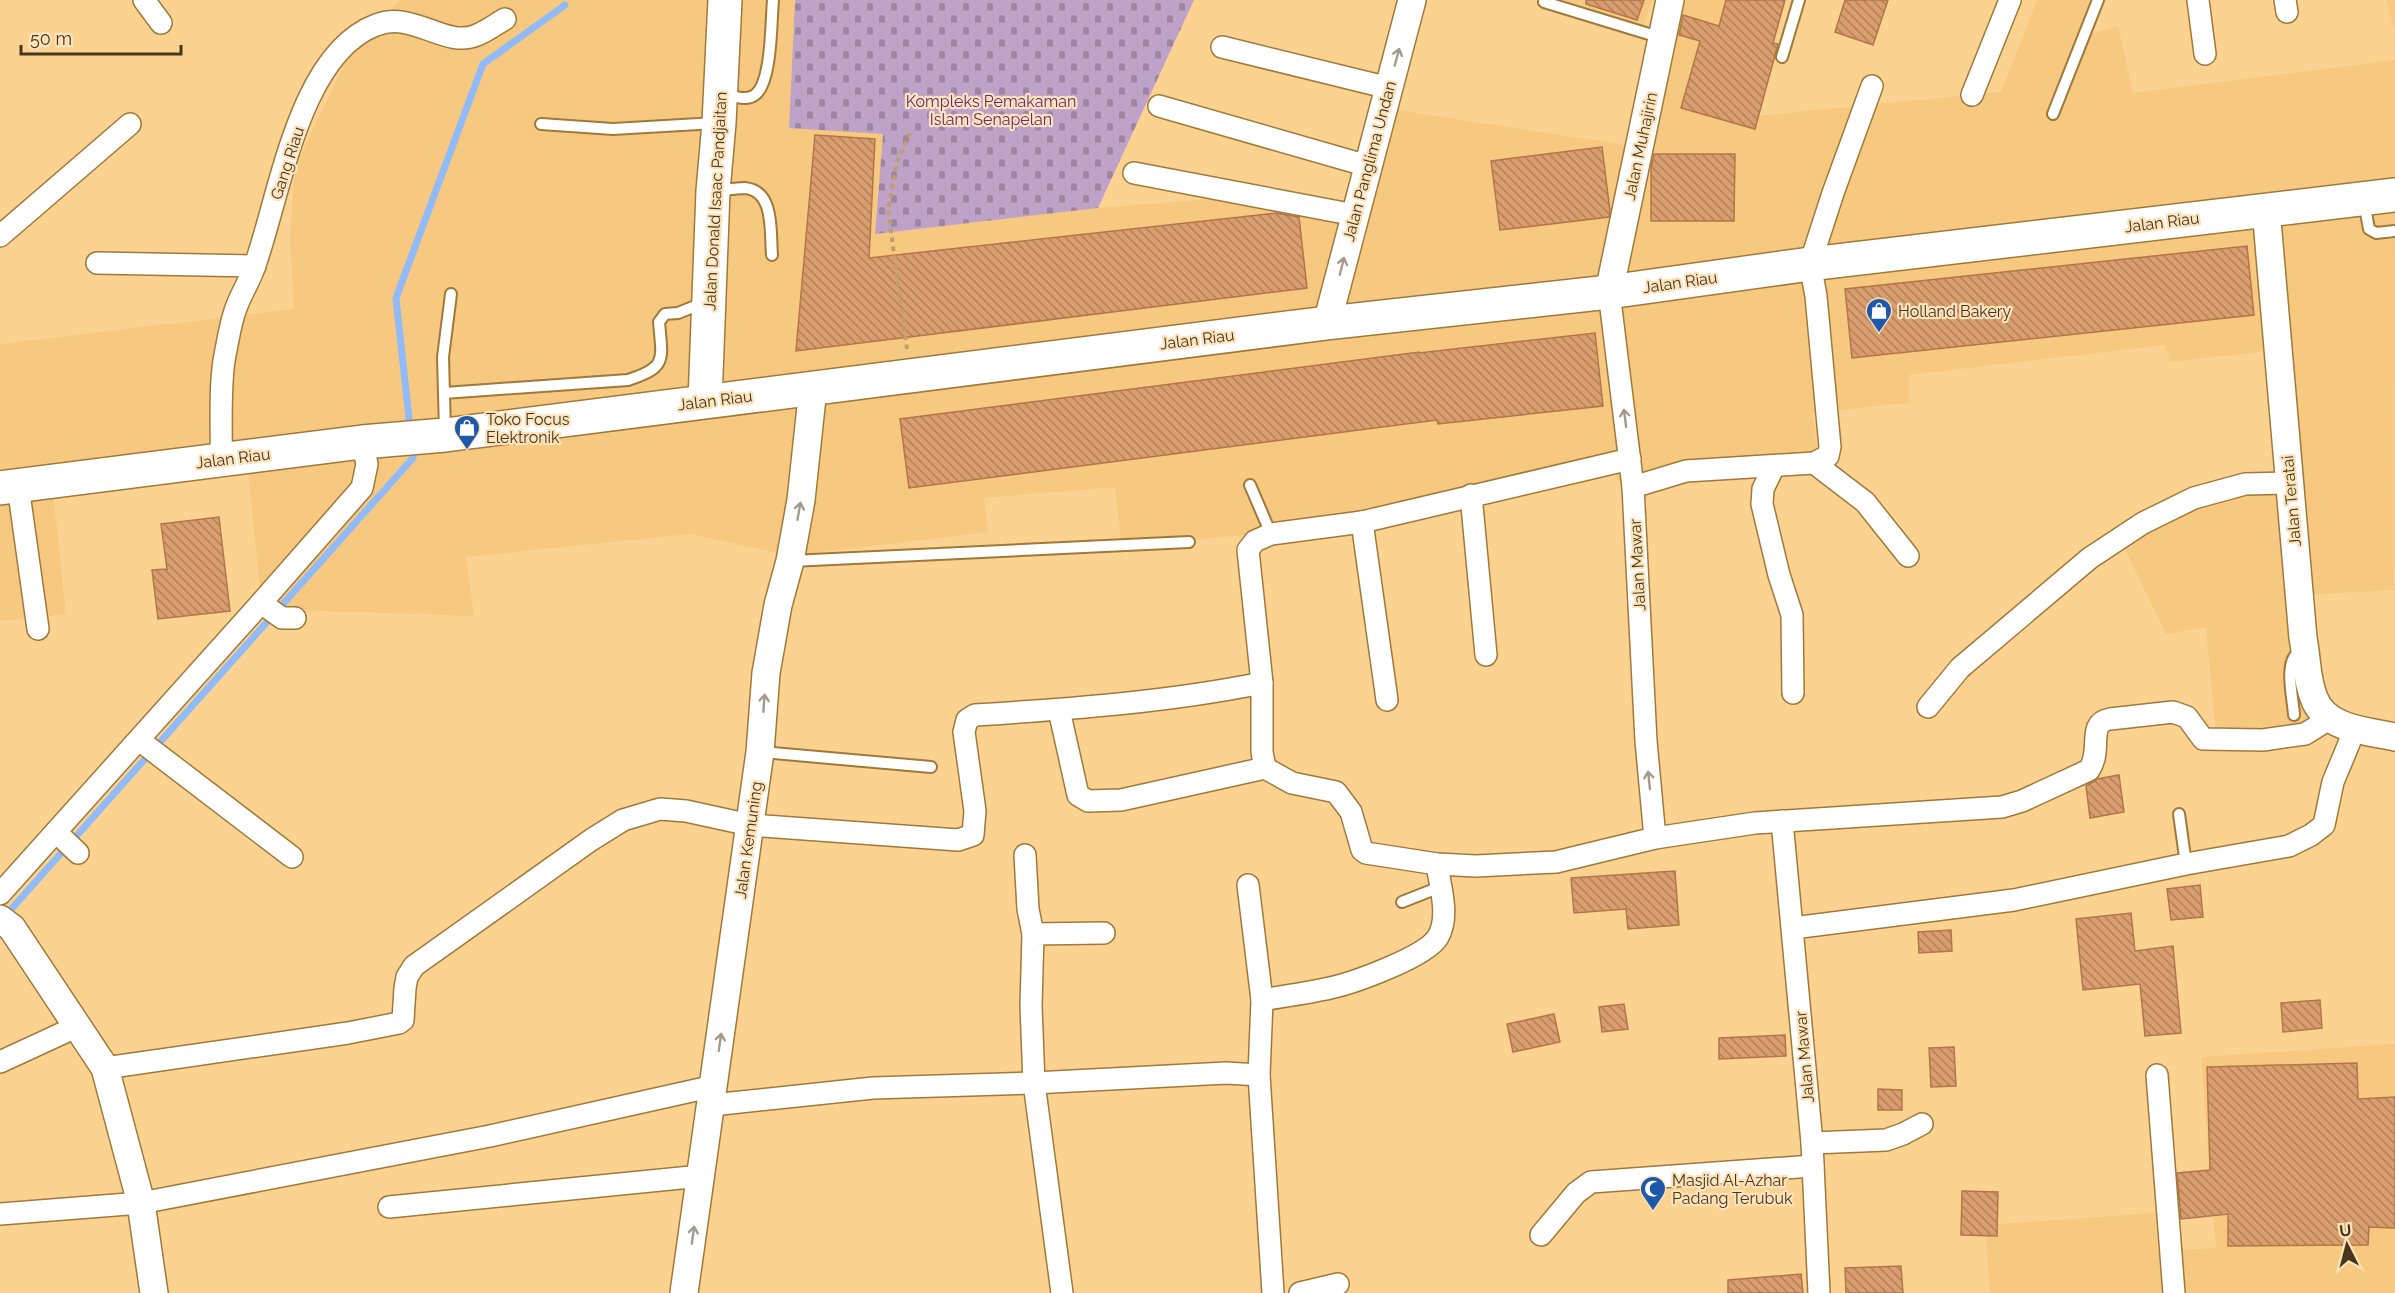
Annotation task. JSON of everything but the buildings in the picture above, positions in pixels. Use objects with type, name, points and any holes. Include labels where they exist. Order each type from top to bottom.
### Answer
[{"type":"main road","name":"Jalan Donald Isaac Pandjaitan","points":[[705,401],[713,191],[725,0]]},
{"type":"main road","name":"Jalan Riau","points":[[9,487],[362,442],[427,437],[1328,323],[1610,292],[1810,264],[2380,197]]},
{"type":"street","points":[[144,0],[161,24]]},
{"type":"street","name":"Jalan Panglima Undan","points":[[1328,323],[1412,0]]},
{"type":"street","name":"Jalan Muhajirin","points":[[1610,292],[1670,0]]},
{"type":"street","points":[[1972,95],[2010,0]]},
{"type":"street","points":[[2198,0],[2205,54]]},
{"type":"street","name":"Gang Riau","points":[[221,460],[224,358],[235,310],[255,266],[298,125],[317,80],[337,52],[353,37],[377,24],[395,21],[416,24],[440,35],[460,38],[476,36],[505,19]]},
{"type":"street","points":[[1222,47],[1389,88]]},
{"type":"street","points":[[1633,487],[1686,471],[1814,463],[1828,456],[1830,447],[1816,296],[1810,264],[1872,86]]},
{"type":"street","points":[[1159,106],[1368,166]]},
{"type":"street","points":[[0,236],[130,124]]},
{"type":"street","points":[[1134,172],[1355,215]]},
{"type":"street","name":"Jalan Teratai","points":[[2266,209],[2305,647],[2314,700],[2328,719]]},
{"type":"street","points":[[97,263],[255,266]]},
{"type":"street","name":"Jalan Mawar","points":[[1610,292],[1633,487],[1646,741],[1655,838]]},
{"type":"street","name":"Jalan Kemuning","points":[[684,1293],[760,752],[766,673],[801,500],[813,388]]},
{"type":"street","points":[[0,894],[66,841],[145,744],[276,612],[362,488],[368,464],[362,442]]},
{"type":"street","points":[[1265,768],[1262,752],[1262,683],[1248,550],[1255,541],[1270,534],[1362,522],[1630,459]]},
{"type":"street","points":[[1814,463],[1865,502],[1908,556]]},
{"type":"street","points":[[1774,466],[1762,489],[1762,504],[1779,575],[1792,615],[1793,693]]},
{"type":"street","points":[[1928,707],[1960,668],[2091,558],[2143,523],[2204,495],[2245,484],[2289,483]]},
{"type":"street","points":[[9,487],[38,629]]},
{"type":"street","points":[[1471,495],[1486,655]]},
{"type":"street","points":[[1362,522],[1387,700]]},
{"type":"street","points":[[105,1068],[348,1033],[399,1023],[403,1020],[407,977],[414,966],[591,840],[623,820],[660,809],[686,811],[750,825],[958,840],[973,835],[975,811],[964,732],[967,720],[975,715],[1059,710],[1232,689],[1262,683]]},
{"type":"street","points":[[1059,710],[1077,795],[1088,801],[1121,800],[1265,768],[1292,783],[1336,792],[1351,812],[1362,850],[1366,853],[1437,864],[1476,866],[1556,862],[1655,838],[1755,823],[2002,807],[2022,801],[2089,770],[2095,761],[2097,726],[2102,720],[2173,712],[2187,717],[2203,739],[2224,741],[2263,740],[2305,734],[2328,719],[2355,729],[2395,737]]},
{"type":"street","points":[[1792,928],[2014,900],[2186,864],[2289,846],[2312,836],[2324,825],[2333,782],[2355,729]]},
{"type":"street","points":[[145,744],[292,856]]},
{"type":"street","name":"Jalan Mawar","points":[[1782,821],[1812,1143],[1819,1293]]},
{"type":"street","points":[[1025,855],[1028,909],[1033,934],[1031,1006],[1035,1083],[1062,1293]]},
{"type":"street","points":[[1262,1000],[1332,987],[1386,968],[1420,952],[1437,937],[1444,917],[1437,864]]},
{"type":"street","points":[[1248,885],[1262,1000],[1259,1075],[1273,1293]]},
{"type":"street","points":[[6,924],[105,1068],[141,1203],[154,1293]]},
{"type":"street","points":[[1033,934],[1104,933]]},
{"type":"street","points":[[0,1062],[78,1026]]},
{"type":"street","points":[[0,1214],[141,1203],[713,1095],[1035,1083],[1226,1073],[1259,1075]]},
{"type":"street","points":[[2157,1075],[2174,1293]]},
{"type":"street","points":[[1812,1143],[1886,1140],[1922,1124]]},
{"type":"street","points":[[1541,1235],[1576,1193],[1591,1182],[1813,1166]]},
{"type":"street","points":[[389,1207],[701,1176]]},
{"type":"street","points":[[1300,1293],[1338,1284]]},
{"type":"lane","points":[[541,124],[613,129],[720,108],[756,93],[767,67],[772,0]]},
{"type":"lane","points":[[1782,57],[1799,0]]},
{"type":"lane","points":[[2053,114],[2098,0]]},
{"type":"lane","points":[[1544,2],[1662,38]]},
{"type":"lane","points":[[713,191],[744,188],[764,196],[768,210],[772,255]]},
{"type":"lane","points":[[2380,197],[2367,223],[2369,229],[2376,232],[2395,231]]},
{"type":"lane","points":[[427,437],[444,393],[443,357],[451,294]]},
{"type":"lane","points":[[444,393],[628,380],[647,374],[662,358],[659,322],[665,314],[678,313],[709,301]]},
{"type":"lane","points":[[1250,485],[1270,534]]},
{"type":"lane","points":[[790,561],[1190,542]]},
{"type":"lane","points":[[2294,715],[2291,663],[2295,654],[2305,647]]},
{"type":"lane","points":[[760,752],[931,767]]},
{"type":"lane","points":[[2179,814],[2186,864]]},
{"type":"lane","points":[[1402,902],[1440,887]]},
{"type":"path","points":[[907,353],[888,210],[897,162],[911,130]]},
{"type":"shaded area","points":[[400,0],[795,0],[789,127],[883,134],[875,234],[1098,208],[1236,197],[1352,220],[1377,107],[1633,146],[1668,0],[1777,0],[1744,117],[2001,92],[2037,0],[2099,0],[2090,34],[2118,26],[2133,93],[2395,60],[2394,590],[2302,595],[2327,705],[2302,728],[2216,734],[2206,627],[2166,634],[2118,535],[2280,477],[2266,351],[2170,362],[2165,345],[1909,375],[1909,403],[1813,413],[1818,460],[1618,481],[1609,460],[1254,534],[1122,547],[1115,487],[984,498],[988,532],[790,556],[690,534],[466,557],[474,616],[262,609],[248,471],[53,492],[66,614],[0,621],[0,344],[294,309],[290,237],[295,167],[348,56]]},
{"type":"shaded area","points":[[1554,0],[1652,0],[1644,25]]},
{"type":"shaded area","points":[[2386,0],[2395,0],[2395,32]]},
{"type":"shaded area","points":[[2395,1044],[2395,1293],[1990,1293],[1985,1225],[2155,1213],[2158,1251],[2216,1248],[2201,1057]]},
{"type":"green space","name":"Kompleks Pemakaman Islam Senapelan","points":[[795,0],[1194,0],[1098,208],[875,234],[883,134],[789,128]]},
{"type":"waterway","points":[[410,428],[396,298],[483,64],[565,5]]},
{"type":"waterway","points":[[6,915],[413,458],[412,445]]},
{"type":"place","name":"Holland Bakery","points":[[1879,334]]},
{"type":"place","name":"Toko Focus Elektronik","points":[[467,451]]},
{"type":"place","name":"Masjid Al-Azhar Padang Terubuk","points":[[1653,1212]]}]
